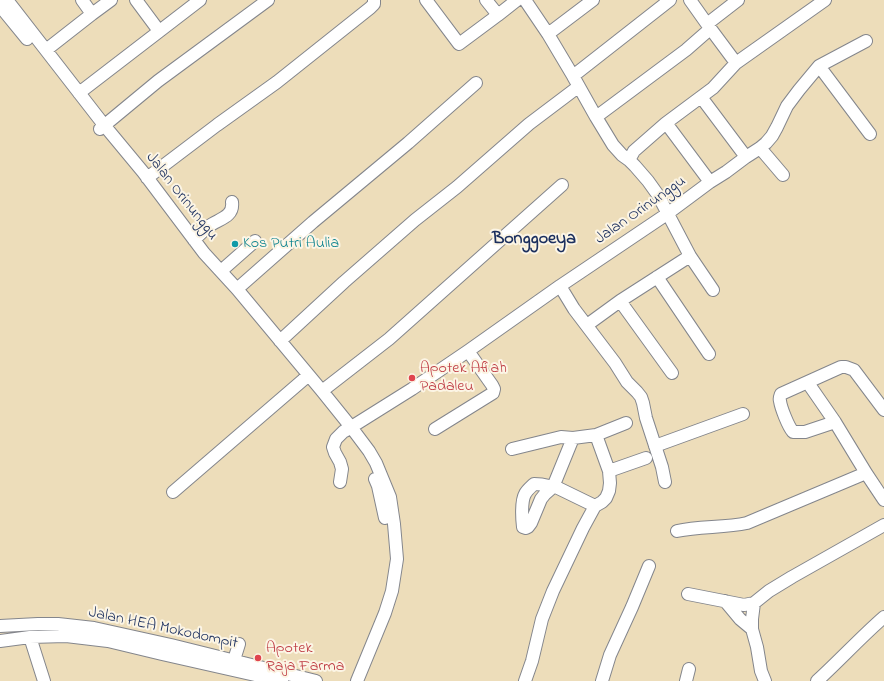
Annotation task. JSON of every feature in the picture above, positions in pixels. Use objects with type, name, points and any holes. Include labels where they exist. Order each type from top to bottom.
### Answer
[{"type":"street","name":"Jalan Orinunggu","points":[[7,0],[79,93],[102,127],[206,258],[306,378],[347,430],[369,451],[376,463],[390,497],[397,559],[392,591],[385,613],[357,681]]},
{"type":"street","points":[[82,0],[92,14]]},
{"type":"street","points":[[46,50],[111,0]]},
{"type":"street","points":[[136,0],[159,31]]},
{"type":"street","points":[[79,93],[200,0]]},
{"type":"street","points":[[102,127],[158,81],[268,0]]},
{"type":"street","points":[[147,178],[277,82],[370,8],[374,4],[374,0]]},
{"type":"street","points":[[426,0],[459,44],[517,0]]},
{"type":"street","points":[[486,0],[498,15]]},
{"type":"street","points":[[525,0],[548,34],[613,145],[648,181],[658,195],[690,256],[713,290]]},
{"type":"street","points":[[548,34],[593,0]]},
{"type":"street","points":[[280,340],[415,220],[457,187],[670,0]]},
{"type":"street","points":[[690,0],[736,63]]},
{"type":"street","points":[[596,117],[686,50],[738,0]]},
{"type":"street","points":[[629,160],[634,151],[666,123],[713,88],[736,63],[825,0]]},
{"type":"street","name":"Jalan Orinunggu","points":[[0,6],[147,178],[206,258],[221,272],[280,340],[306,378],[322,391],[372,472],[378,486],[388,534],[388,585],[361,661],[351,681]]},
{"type":"street","name":"Jalan Orinunggu","points":[[347,430],[412,389],[468,351],[760,148],[772,136],[787,106],[819,66],[866,41]]},
{"type":"street","points":[[819,66],[870,134]]},
{"type":"street","points":[[236,289],[313,222],[408,143],[476,83]]},
{"type":"street","points":[[701,97],[746,157]]},
{"type":"street","points":[[666,123],[710,182]]},
{"type":"street","points":[[760,148],[783,175]]},
{"type":"street","points":[[322,391],[389,339],[562,185]]},
{"type":"street","points":[[194,240],[209,226],[231,213],[233,207],[232,202]]},
{"type":"street","points":[[221,272],[255,241]]},
{"type":"street","points":[[587,325],[620,301],[690,256]]},
{"type":"street","points":[[657,277],[709,354]]},
{"type":"street","points":[[560,286],[574,309],[615,363],[627,382],[640,397],[662,467],[665,482]]},
{"type":"street","points":[[620,301],[672,373]]},
{"type":"street","points":[[436,429],[493,392],[494,389],[492,385],[468,351]]},
{"type":"street","points":[[835,422],[805,432],[793,432],[790,428],[780,396],[781,394],[808,383],[835,369],[846,367],[854,370],[884,410]]},
{"type":"street","points":[[173,492],[306,378]]},
{"type":"street","points":[[808,383],[835,422],[884,500]]},
{"type":"street","points":[[655,446],[744,414]]},
{"type":"street","points":[[512,449],[561,437],[573,438],[596,435],[626,424]]},
{"type":"street","points":[[340,482],[342,469],[333,447],[336,439],[347,430]]},
{"type":"street","points":[[525,681],[532,661],[542,619],[550,597],[595,506],[606,498],[609,491],[609,471],[596,435]]},
{"type":"street","points":[[573,438],[553,487],[595,506]]},
{"type":"street","points":[[609,471],[646,458]]},
{"type":"street","points":[[676,531],[691,528],[739,525],[747,523],[866,473]]},
{"type":"street","points":[[688,594],[744,606],[754,603],[769,591],[792,577],[884,525]]},
{"type":"street","points":[[604,680],[610,655],[632,607],[648,566]]},
{"type":"street","points":[[725,601],[740,619],[752,629]]},
{"type":"street","points":[[754,603],[752,629],[765,681]]},
{"type":"street","points":[[817,681],[884,617]]},
{"type":"street","name":"Jalan HEA Mokodompit","points":[[0,626],[58,624],[94,628],[234,660],[316,681]]},
{"type":"street","name":"Jalan HEA Mokodompit","points":[[0,641],[30,637],[66,636],[108,640],[162,654],[282,681]]},
{"type":"street","points":[[30,637],[44,681]]},
{"type":"street","points":[[234,660],[239,644]]},
{"type":"place","name":"Kos Putri Aulia","points":[[235,244]]},
{"type":"place","name":"Apotek Afiah Padaleu","points":[[412,378]]},
{"type":"place","name":"Apotek Raja Farma","points":[[258,658]]},
{"type":"district","name":"Bonggoeya","points":[[534,240]]}]
